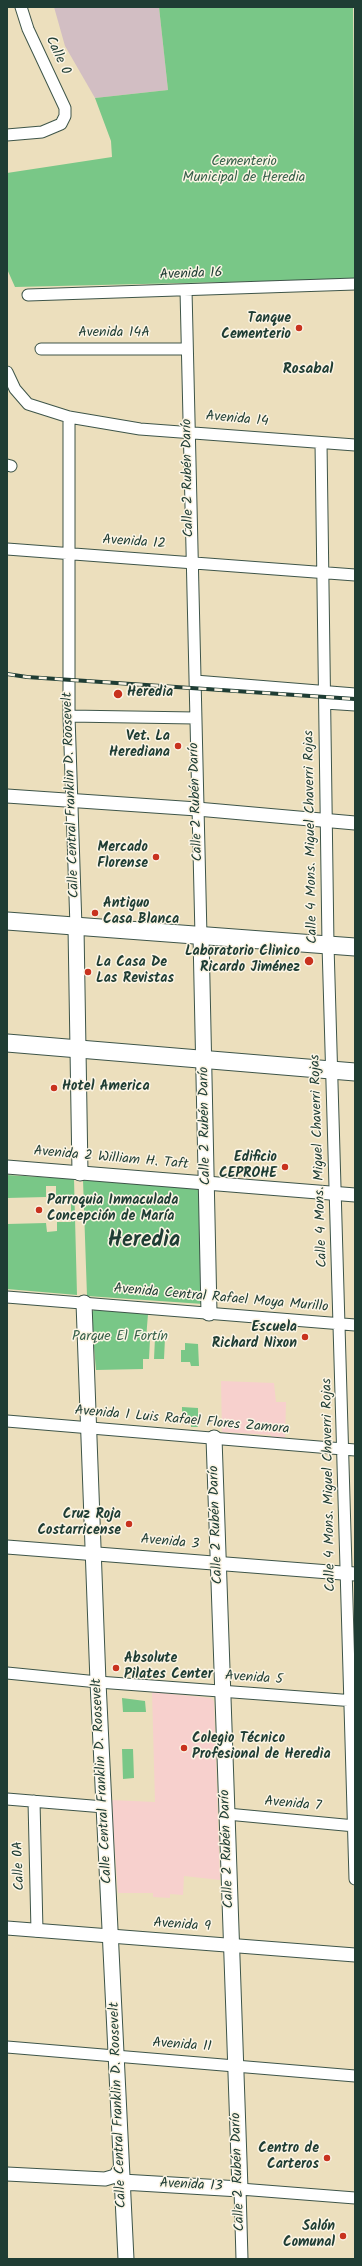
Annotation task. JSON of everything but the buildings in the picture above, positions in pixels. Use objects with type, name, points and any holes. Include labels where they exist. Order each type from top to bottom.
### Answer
[{"type":"main road","points":[[7,921],[355,947]]},
{"type":"main road","name":"Calle Central Franklin D. Roosevelt","points":[[76,926],[80,1173]]},
{"type":"main road","name":"Calle 2 Rubén Darío","points":[[201,936],[205,1059],[209,1313]]},
{"type":"main road","points":[[7,1043],[355,1072]]},
{"type":"main road","name":"Calle Central Franklin D. Roosevelt","points":[[84,1303],[98,1682],[126,2259]]},
{"type":"main road","name":"Calle 2 Rubén Darío","points":[[214,1438],[240,2189]]},
{"type":"main road","name":"Avenida 13","points":[[122,2190],[240,2189]]},
{"type":"street","name":"Calle 0","points":[[7,135],[42,132],[61,124],[65,116],[65,108],[28,29],[21,7]]},
{"type":"street","name":"Avenida 16","points":[[28,295],[355,284]]},
{"type":"street","name":"Calle 2 Rubén Darío","points":[[186,290],[191,563],[201,936]]},
{"type":"street","name":"Avenida 14A","points":[[40,349],[187,349]]},
{"type":"street","name":"Avenida 14","points":[[7,372],[15,389],[28,404],[69,417],[140,429],[188,431],[355,445]]},
{"type":"street","name":"Calle Central Franklin D. Roosevelt","points":[[69,417],[69,716],[76,926]]},
{"type":"street","name":"Calle 4 Mons. Miguel Chaverri Rojas","points":[[321,443],[328,945],[340,1324],[349,1449],[355,1879]]},
{"type":"street","name":"Avenida 12","points":[[7,549],[355,574]]},
{"type":"street","points":[[195,681],[325,697],[355,705]]},
{"type":"street","points":[[325,697],[355,694]]},
{"type":"street","points":[[69,716],[195,718]]},
{"type":"street","points":[[7,796],[197,809],[355,823]]},
{"type":"street","name":"Avenida 2 William H. Taft","points":[[7,1167],[355,1195]]},
{"type":"street","name":"Avenida Central Rafael Moya Murillo","points":[[7,1297],[355,1325]]},
{"type":"street","name":"Avenida 1 Luis Rafael Flores Zamora","points":[[7,1421],[349,1449]]},
{"type":"street","name":"Avenida 3","points":[[7,1547],[351,1573]]},
{"type":"street","name":"Avenida 5","points":[[7,1673],[98,1682],[353,1701]]},
{"type":"street","points":[[7,1799],[104,1807]]},
{"type":"street","name":"Calle 0A","points":[[34,1801],[37,1931]]},
{"type":"street","name":"Avenida 7","points":[[227,1814],[354,1826]]},
{"type":"street","name":"Avenida 9","points":[[7,1928],[111,1938],[355,1954]]},
{"type":"street","name":"Avenida 11","points":[[7,2047],[355,2076]]},
{"type":"street","points":[[7,2174],[105,2179],[116,2176],[121,2167]]},
{"type":"street","points":[[105,2179],[115,2184],[122,2190]]},
{"type":"street","name":"Calle 2 Rubén Darío","points":[[240,2189],[242,2259]]},
{"type":"street","name":"Avenida 13","points":[[240,2189],[355,2198]]},
{"type":"shaded area","points":[[54,7],[159,7],[168,90],[95,98],[65,46]]},
{"type":"shaded area","points":[[221,1381],[274,1383],[276,1402],[286,1402],[285,1440],[271,1439],[271,1435],[222,1432]]},
{"type":"shaded area","name":"Colegio Técnico Profesional de Heredia","points":[[152,1692],[211,1698],[214,1701],[220,1880],[184,1876],[183,1895],[170,1894],[170,1898],[153,1897],[153,1893],[118,1893],[111,1800],[155,1802]]},
{"type":"green space","name":"Cementerio Municipal de Heredia","points":[[159,7],[353,7],[355,279],[15,287],[7,269],[7,173],[112,157],[111,141],[95,98],[168,90]]},
{"type":"green space","points":[[7,1175],[74,1179],[77,1295],[7,1289],[7,1224],[46,1223],[47,1232],[57,1231],[57,1222],[71,1222],[71,1195],[56,1197],[56,1186],[46,1186],[46,1197],[7,1198]]},
{"type":"green space","points":[[83,1180],[201,1189],[203,1304],[87,1296]]},
{"type":"green space","name":"Parque El Fortín","points":[[95,1309],[148,1314],[146,1339],[150,1339],[149,1359],[143,1359],[143,1369],[96,1370],[91,1313]]},
{"type":"green space","points":[[155,1338],[165,1338],[164,1359],[154,1359]]},
{"type":"green space","points":[[185,1343],[198,1344],[199,1366],[191,1366],[190,1362],[181,1362],[181,1350],[185,1350]]},
{"type":"green space","points":[[182,1407],[198,1408],[198,1427],[191,1427],[191,1419],[182,1418]]},
{"type":"green space","points":[[122,1698],[145,1701],[146,1712],[123,1712]]},
{"type":"green space","points":[[122,1749],[133,1749],[134,1778],[123,1779]]},
{"type":"railway","points":[[7,674],[27,677],[355,699]]},
{"type":"place","name":"Tanque Cementerio","points":[[299,328]]},
{"type":"place","name":"Heredia","points":[[118,694]]},
{"type":"place","name":"Vet. La Herediana","points":[[178,746]]},
{"type":"place","name":"Mercado Florense","points":[[156,857]]},
{"type":"place","name":"Antiguo Casa Blanca","points":[[95,913]]},
{"type":"place","name":"Laboratorio Clinico Ricardo Jiménez","points":[[309,961]]},
{"type":"place","name":"La Casa De Las Revistas","points":[[88,972]]},
{"type":"place","name":"Hotel America","points":[[54,1088]]},
{"type":"place","name":"Edificio CEPROHE","points":[[285,1167]]},
{"type":"place","name":"Parroquia Inmaculada Concepción de María","points":[[39,1210]]},
{"type":"place","name":"Escuela Richard Nixon","points":[[305,1337]]},
{"type":"place","name":"Cruz Roja Costarricense","points":[[129,1524]]},
{"type":"place","name":"Absolute Pilates Center","points":[[116,1668]]},
{"type":"place","name":"Colegio Técnico Profesional de Heredia","points":[[184,1748]]},
{"type":"place","name":"Centro de Carteros","points":[[327,2158]]},
{"type":"place","name":"Salón Comunal","points":[[343,2236]]},
{"type":"district","name":"Rosabal","points":[[308,370]]},
{"type":"district","name":"Heredia","points":[[144,1242]]}]
